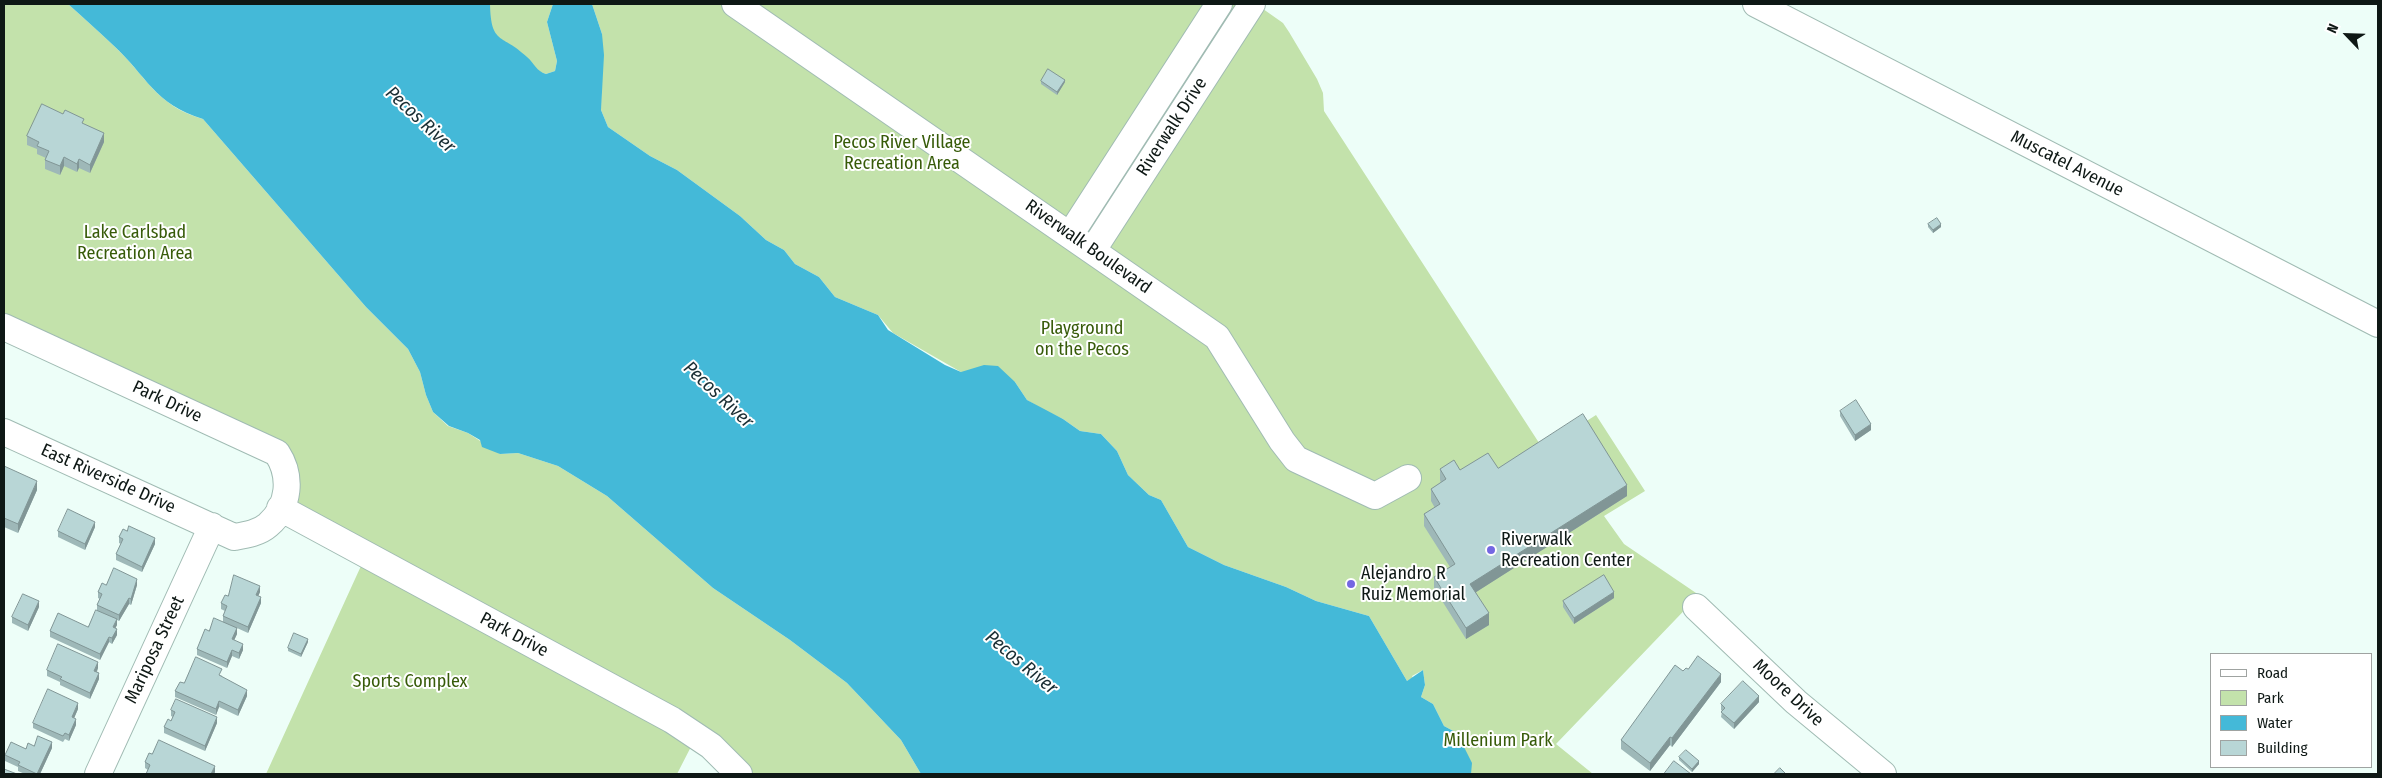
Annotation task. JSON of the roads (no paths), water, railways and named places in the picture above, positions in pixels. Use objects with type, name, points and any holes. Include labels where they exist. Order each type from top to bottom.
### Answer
[{"type":"street","name":"Riverwalk Boulevard","points":[[735,4],[1217,337],[1282,441],[1296,459],[1375,496],[1408,478]]},
{"type":"street","name":"Riverwalk Drive","points":[[1070,235],[1219,4]]},
{"type":"street","name":"Muscatel Avenue","points":[[1756,4],[2378,324]]},
{"type":"street","name":"Riverwalk Drive","points":[[1093,250],[1245,6]]},
{"type":"street","name":"Park Drive","points":[[4,327],[276,453],[284,464],[288,478],[286,495],[280,508],[268,525],[251,534],[234,537],[212,526]]},
{"type":"street","name":"East Riverside Drive","points":[[4,432],[212,526]]},
{"type":"street","name":"Park Drive","points":[[280,508],[672,720],[711,746],[740,774]]},
{"type":"street","name":"Mariposa Street","points":[[98,774],[212,526]]},
{"type":"street","name":"Moore Drive","points":[[1696,607],[1796,702],[1883,774]]},
{"type":"water","name":"Pecos River","points":[[68,4],[490,4],[493,27],[496,33],[546,74],[555,71],[557,61],[547,22],[553,4],[592,4],[602,34],[604,55],[601,110],[608,127],[650,156],[677,170],[740,216],[766,240],[784,250],[795,264],[819,277],[835,297],[878,315],[888,330],[945,365],[961,372],[984,365],[998,366],[1015,382],[1027,400],[1063,419],[1080,431],[1101,434],[1117,451],[1128,475],[1149,495],[1161,500],[1188,547],[1224,565],[1286,587],[1316,601],[1369,616],[1407,681],[1423,670],[1425,685],[1421,697],[1433,704],[1444,726],[1457,733],[1472,763],[1471,774],[921,774],[901,740],[847,683],[790,640],[713,588],[607,496],[558,466],[518,453],[500,454],[482,447],[480,440],[449,426],[433,412],[420,372],[408,349],[366,307],[203,119],[186,113],[162,97],[125,56]]},
{"type":"place","name":"Riverwalk Recreation Center","points":[[1491,550]]},
{"type":"place","name":"Alejandro R Ruiz Memorial","points":[[1351,584]]},
{"type":"park label","name":"Pecos River Village Recreation Area","points":[[902,153]]},
{"type":"park label","name":"Lake Carlsbad Recreation Area","points":[[135,243]]},
{"type":"park label","name":"Playground on the Pecos","points":[[1082,339]]},
{"type":"park label","name":"Sports Complex","points":[[410,682]]},
{"type":"park label","name":"Millenium Park","points":[[1498,741]]}]
